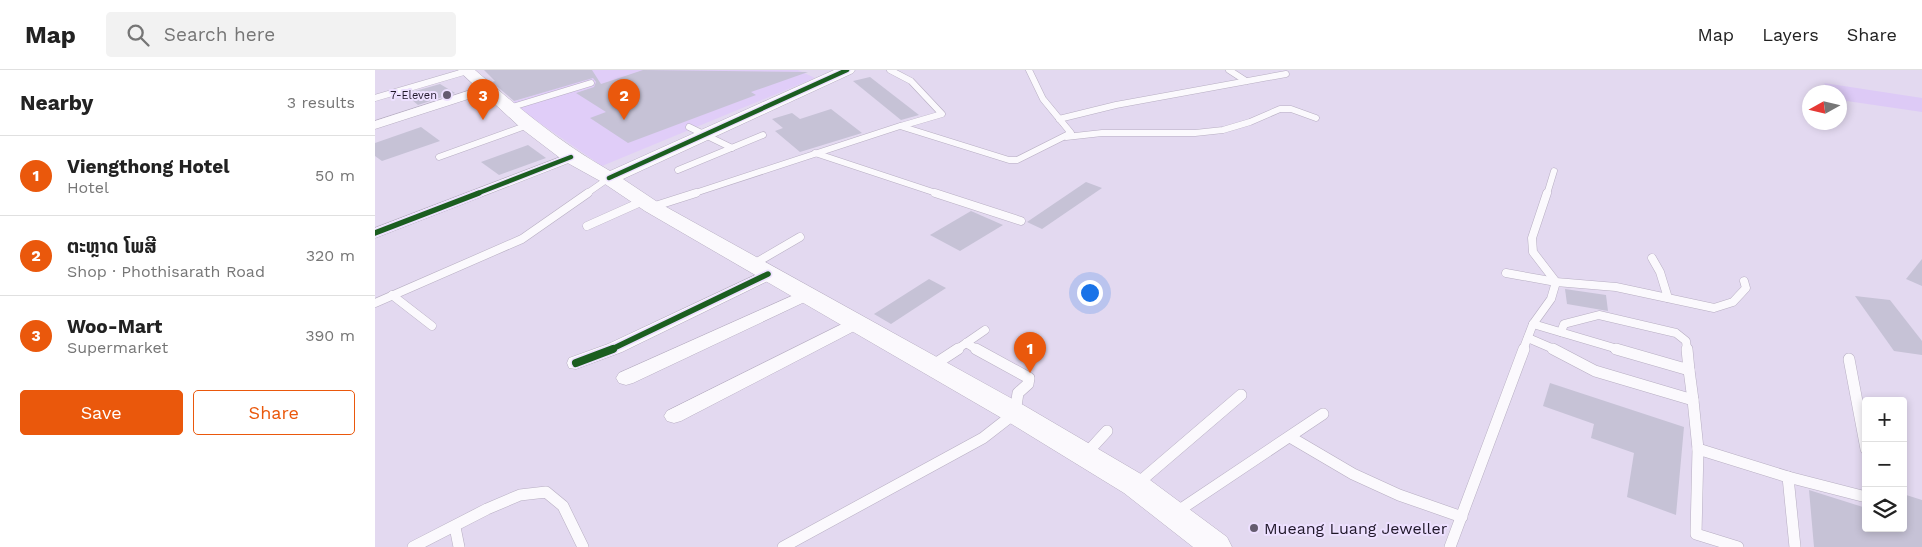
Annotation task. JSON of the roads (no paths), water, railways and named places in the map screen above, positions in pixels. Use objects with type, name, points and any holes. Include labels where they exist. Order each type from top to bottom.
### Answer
[{"type":"main road","points":[[467,70],[528,125],[571,158],[609,178],[647,204],[760,270],[1015,413],[1135,485],[1173,514],[1204,544]]},
{"type":"main road","points":[[609,178],[696,131],[847,70]]},
{"type":"street","points":[[375,125],[486,89]]},
{"type":"street","points":[[375,233],[571,158]]},
{"type":"street","points":[[576,363],[615,348],[760,270]]},
{"type":"street","points":[[626,378],[805,295]]},
{"type":"street","points":[[674,416],[735,387],[855,323]]},
{"type":"lane","points":[[375,98],[467,70]]},
{"type":"lane","points":[[587,226],[647,204],[942,114],[911,81],[891,70]]},
{"type":"lane","points":[[900,126],[1009,160],[1023,158],[1071,133],[1043,99],[1029,70]]},
{"type":"lane","points":[[1229,70],[1246,81]]},
{"type":"lane","points":[[1059,119],[1116,105],[1286,74]]},
{"type":"lane","points":[[509,108],[591,83]]},
{"type":"lane","points":[[1066,137],[1102,133],[1195,133],[1223,130],[1250,122],[1280,109],[1291,109],[1316,118]]},
{"type":"lane","points":[[439,157],[528,125]]},
{"type":"lane","points":[[696,131],[732,148]]},
{"type":"lane","points":[[678,170],[763,135]]},
{"type":"lane","points":[[815,153],[1021,221]]},
{"type":"lane","points":[[1554,171],[1531,238],[1533,252],[1556,282]]},
{"type":"lane","points":[[375,303],[522,239],[609,178]]},
{"type":"lane","points":[[760,270],[800,237]]},
{"type":"lane","points":[[1652,258],[1660,272],[1668,298]]},
{"type":"lane","points":[[1506,274],[1556,282],[1616,287],[1714,308],[1729,306],[1742,296],[1746,288],[1744,281]]},
{"type":"lane","points":[[1450,547],[1533,324],[1551,299],[1556,282]]},
{"type":"lane","points":[[392,296],[432,326]]},
{"type":"lane","points":[[1561,332],[1564,324],[1599,315],[1676,333],[1686,340],[1697,449],[1696,534],[1739,547]]},
{"type":"lane","points":[[1533,324],[1689,370]]},
{"type":"lane","points":[[932,366],[985,330]]},
{"type":"lane","points":[[1528,338],[1541,342],[1595,371],[1693,400]]},
{"type":"lane","points":[[783,547],[983,438],[1015,413],[1018,393],[1028,384],[1029,378],[966,343]]},
{"type":"lane","points":[[1849,359],[1865,442]]},
{"type":"lane","points":[[1135,485],[1241,395]]},
{"type":"lane","points":[[1173,514],[1290,438],[1323,414]]},
{"type":"lane","points":[[1085,455],[1107,431]]},
{"type":"lane","points":[[1290,438],[1353,474],[1399,495],[1462,517]]},
{"type":"lane","points":[[1697,449],[1788,477],[1862,496]]},
{"type":"lane","points":[[1788,477],[1795,547]]},
{"type":"lane","points":[[413,547],[487,509],[520,495],[545,492],[563,506],[583,547]]},
{"type":"lane","points":[[455,527],[459,547]]},
{"type":"place","name":"7-Eleven","points":[[447,95]]},
{"type":"place","name":"Woo-Mart","points":[[483,120]]},
{"type":"place","name":"ຕະຫຼາດ ໂພສີ","points":[[624,120]]},
{"type":"place","name":"Viengthong Hotel","points":[[1030,373]]},
{"type":"place","name":"Mueang Luang Jeweller","points":[[1254,528]]}]
